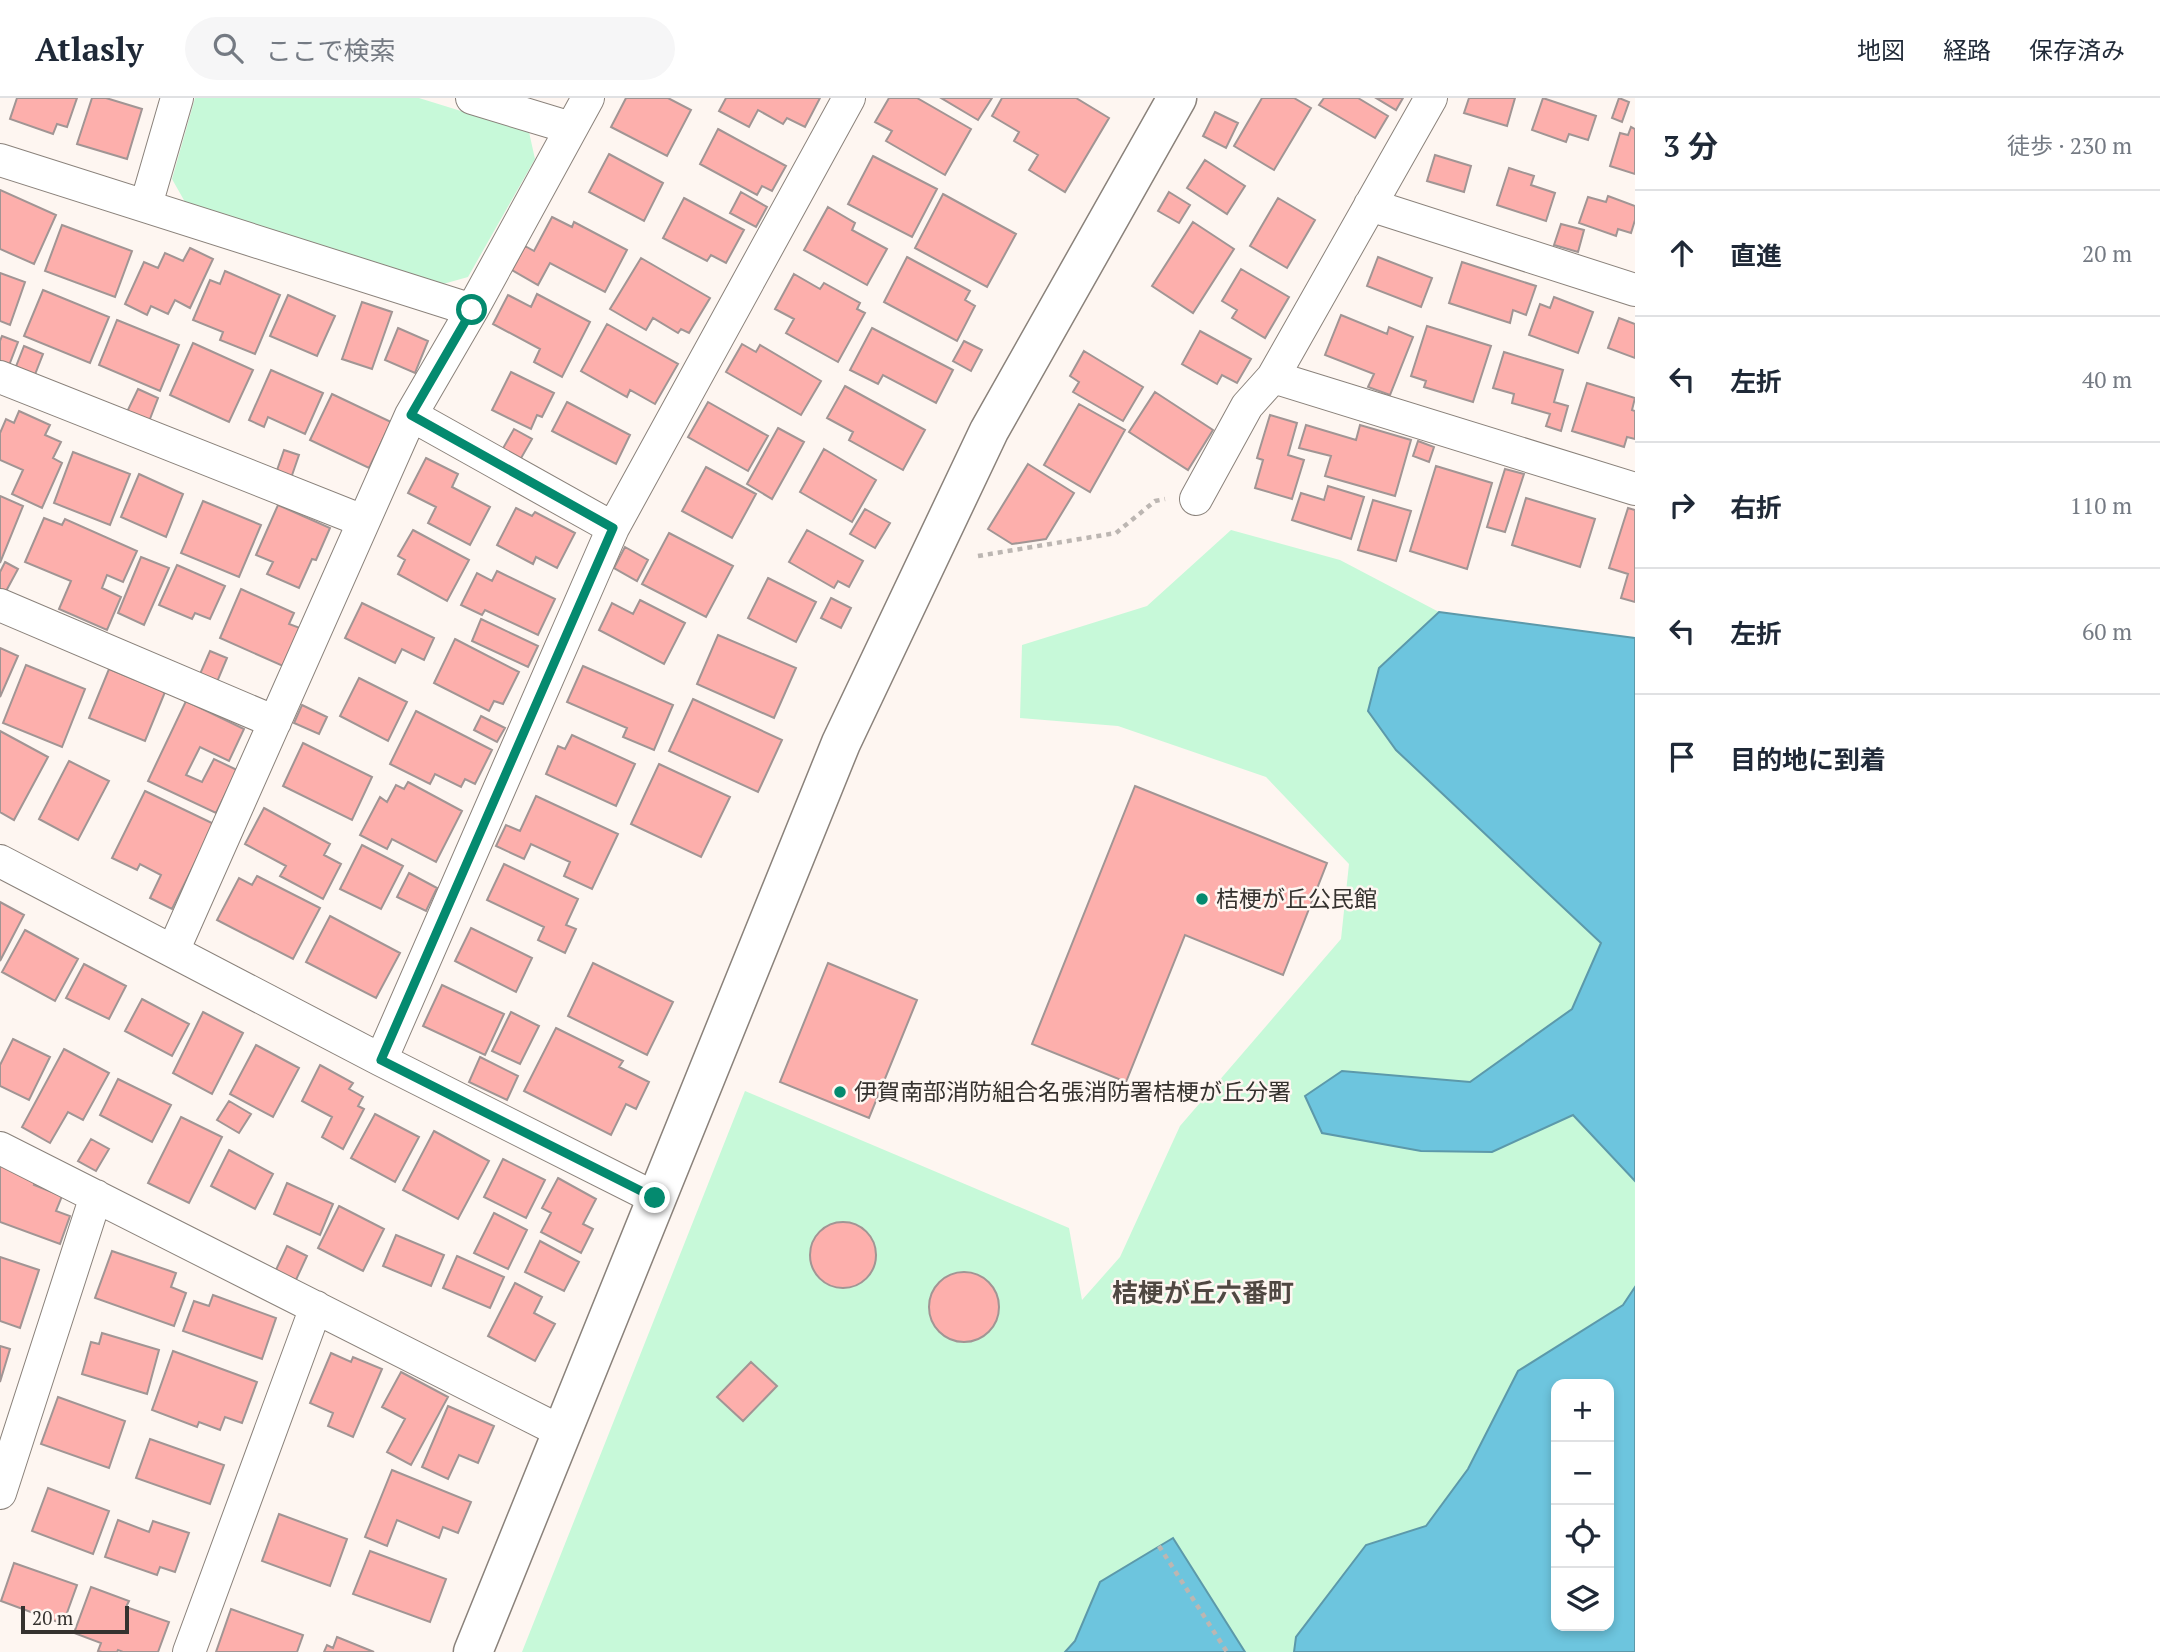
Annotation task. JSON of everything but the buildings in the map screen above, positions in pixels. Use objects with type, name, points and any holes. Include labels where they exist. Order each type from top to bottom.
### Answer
[{"type":"street","points":[[146,205],[177,98]]},
{"type":"street","points":[[472,98],[571,128]]},
{"type":"street","points":[[173,951],[411,415],[588,98]]},
{"type":"street","points":[[381,1060],[613,528],[849,98]]},
{"type":"street","points":[[473,1652],[841,743],[989,431],[1175,98]]},
{"type":"street","points":[[1196,499],[1247,406],[1273,377],[1432,98]]},
{"type":"street","points":[[0,160],[472,310]]},
{"type":"street","points":[[1370,205],[1635,290]]},
{"type":"street","points":[[0,377],[363,521]]},
{"type":"street","points":[[1273,377],[1635,489]]},
{"type":"street","points":[[411,415],[613,528]]},
{"type":"street","points":[[0,605],[275,722]]},
{"type":"street","points":[[0,861],[381,1060],[655,1198]]},
{"type":"street","points":[[0,1147],[562,1432]]},
{"type":"street","points":[[0,1493],[96,1196]]},
{"type":"street","points":[[189,1652],[316,1307]]},
{"type":"path","points":[[978,556],[1116,533],[1155,501],[1182,495],[1196,499]]},
{"type":"path","points":[[1159,1546],[1227,1652]]},
{"type":"green space","points":[[195,98],[419,98],[529,132],[535,159],[468,277],[443,284],[185,202],[172,179]]},
{"type":"green space","points":[[1231,530],[1340,560],[1439,612],[1379,668],[1368,711],[1396,750],[1601,943],[1572,1009],[1470,1082],[1421,1079],[1322,1133],[1492,1152],[1573,1114],[1635,1181],[1635,1287],[1623,1305],[1518,1371],[1468,1469],[1426,1526],[1366,1545],[1296,1637],[1294,1652],[1245,1652],[1173,1538],[1100,1582],[1075,1641],[1065,1652],[522,1652],[745,1091],[1069,1228],[1082,1300],[1120,1257],[1180,1126],[1341,939],[1349,864],[1266,777],[1118,726],[1020,718],[1022,645],[1147,606]]},
{"type":"water","points":[[1439,612],[1635,638],[1635,1181],[1573,1115],[1492,1152],[1421,1151],[1322,1133],[1305,1096],[1342,1071],[1470,1082],[1572,1009],[1601,943],[1396,750],[1368,711],[1379,668]]},
{"type":"water","points":[[1635,1287],[1635,1652],[1294,1652],[1296,1637],[1366,1545],[1426,1526],[1468,1469],[1518,1371],[1623,1305]]},
{"type":"water","points":[[1173,1538],[1245,1652],[1065,1652],[1075,1641],[1100,1582]]},
{"type":"place","name":"桔梗が丘公民館","points":[[1202,899]]},
{"type":"place","name":"伊賀南部消防組合名張消防署桔梗が丘分署","points":[[840,1092]]},
{"type":"district","name":"桔梗が丘六番町","points":[[1203,1293]]},
{"type":"route","points":[[472,310],[411,415],[613,528],[381,1060],[655,1198]]}]
